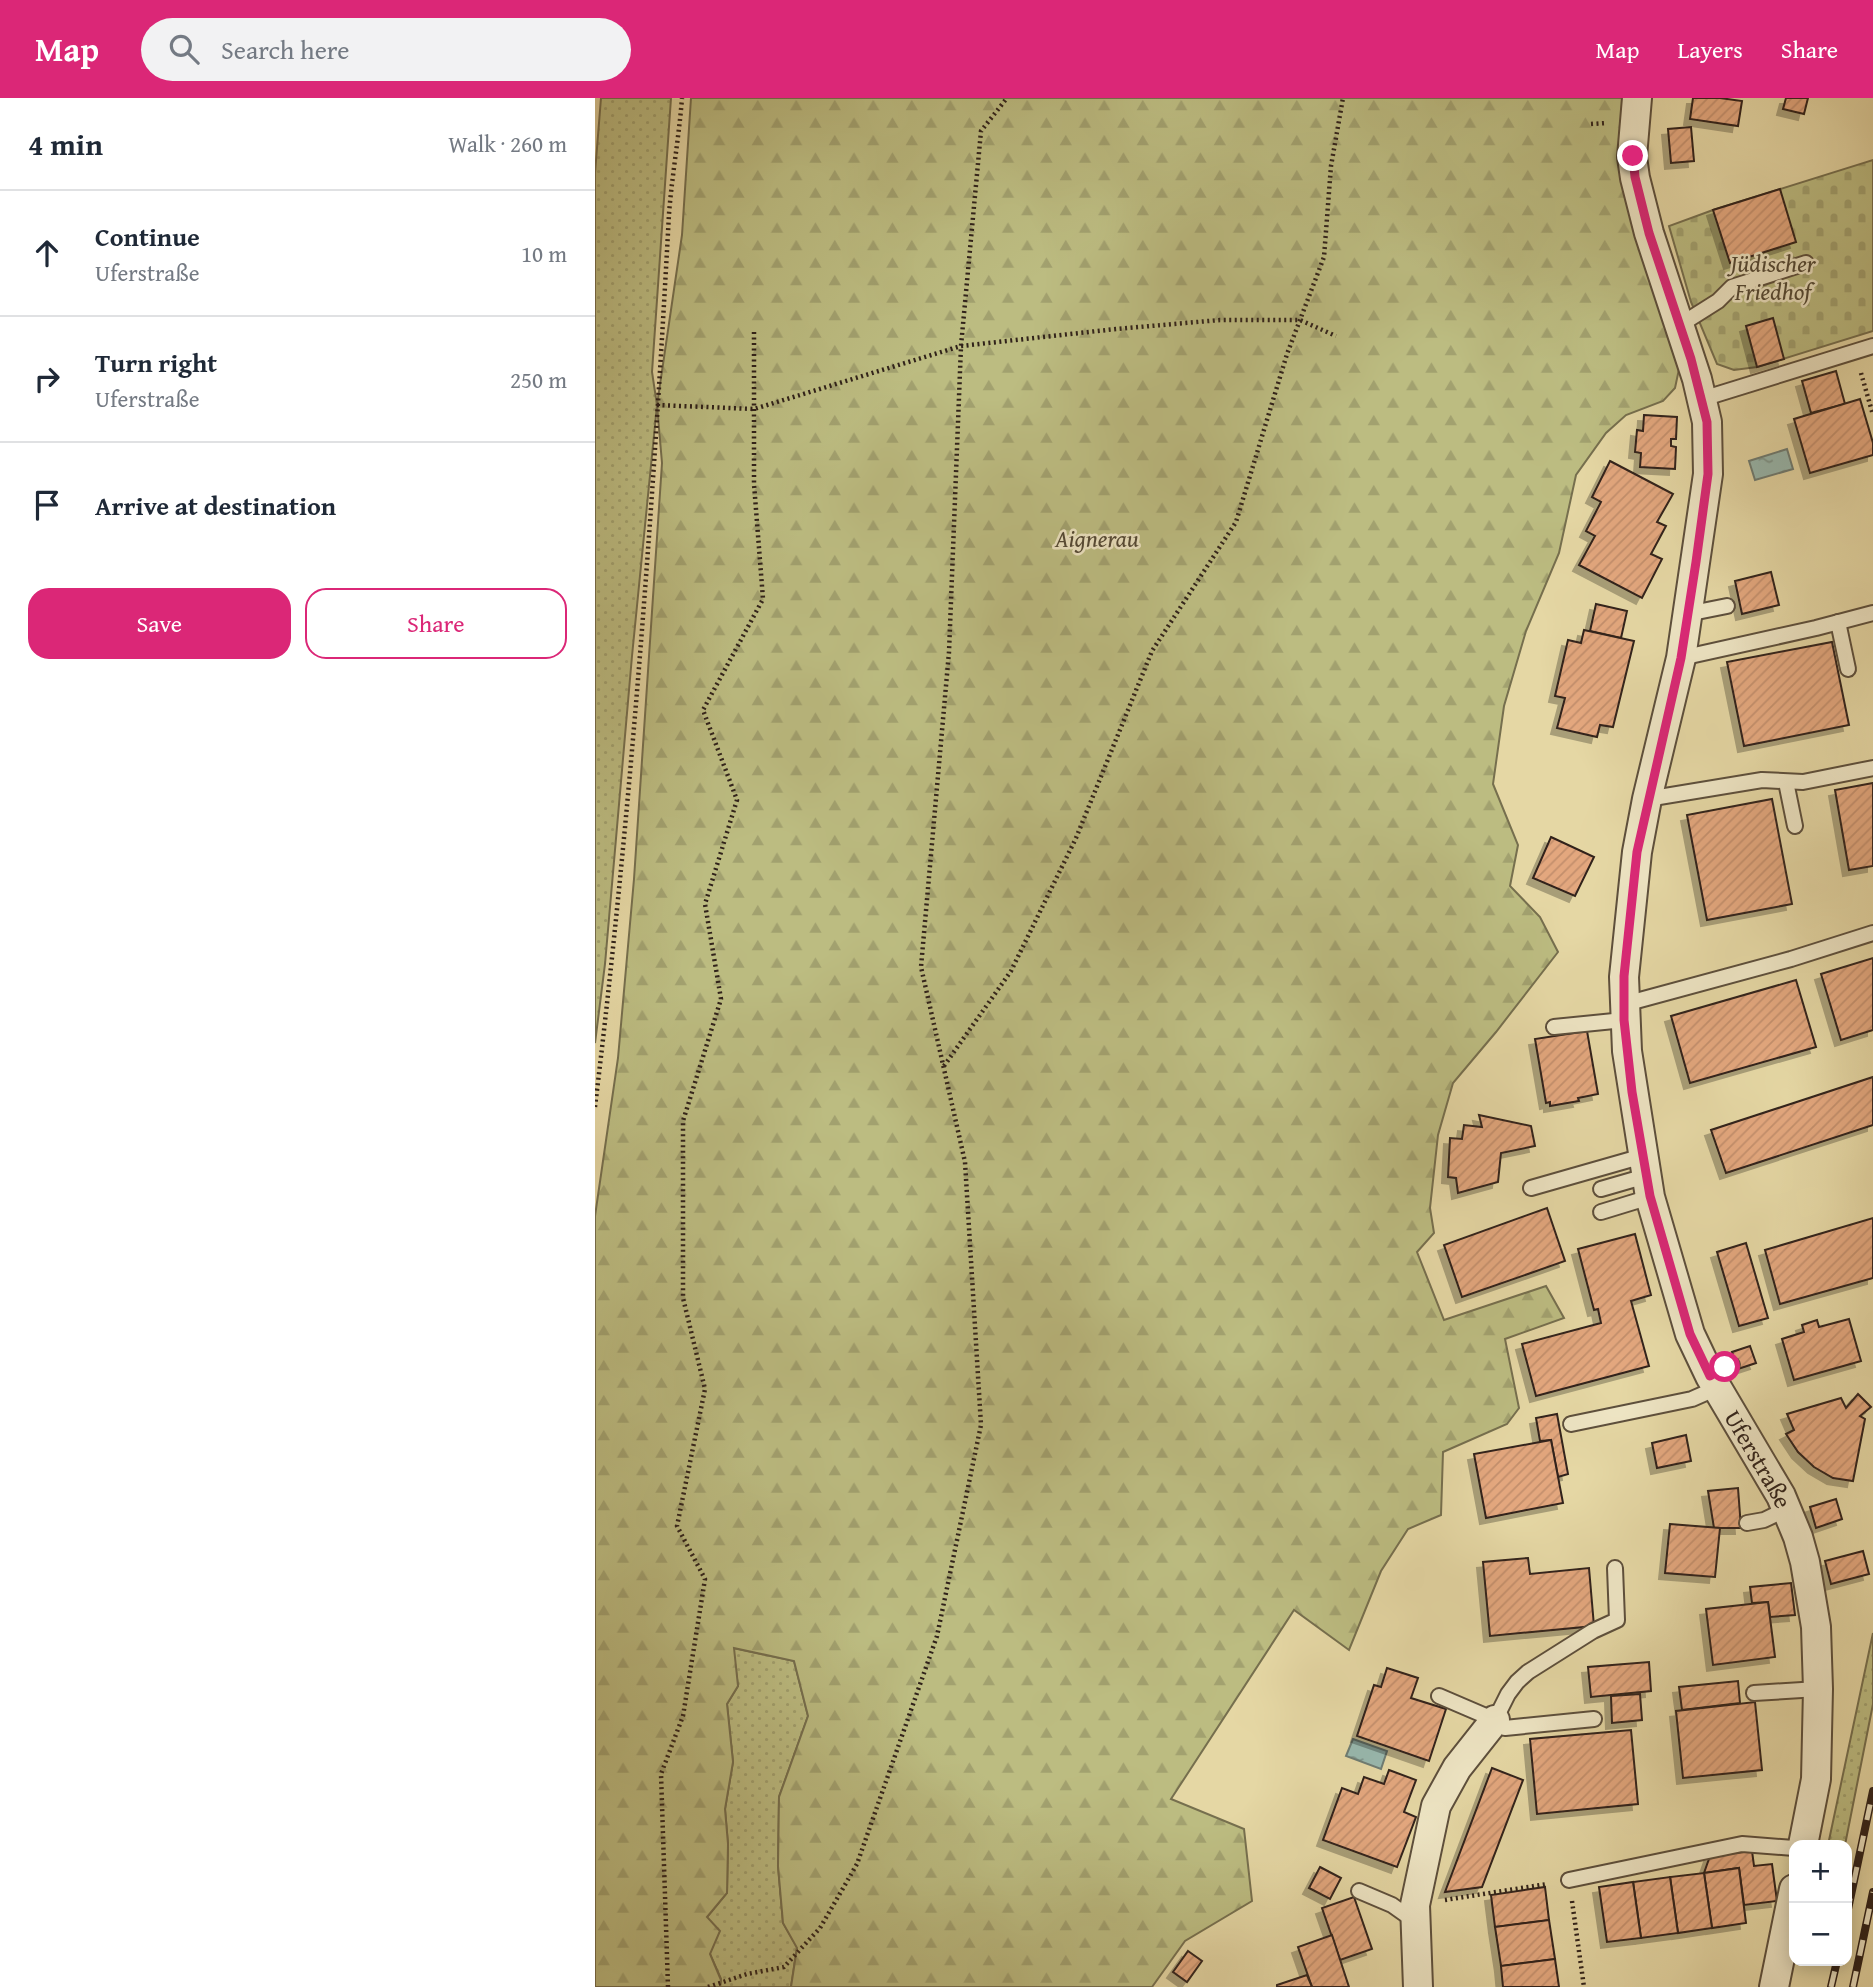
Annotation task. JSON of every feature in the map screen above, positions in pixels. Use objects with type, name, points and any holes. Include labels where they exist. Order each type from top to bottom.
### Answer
[{"type":"street","name":"Uferstraße","points":[[1637,98],[1633,156],[1635,177],[1649,233],[1702,399],[1707,422],[1708,474],[1681,658],[1647,799],[1631,897],[1624,976],[1632,1092],[1646,1176],[1690,1334],[1720,1376],[1787,1509],[1798,1537],[1812,1601],[1818,1689],[1816,1779],[1804,1840]]},
{"type":"street","points":[[1418,1987],[1416,1913],[1436,1806],[1457,1768],[1495,1720]]},
{"type":"street","points":[[1774,1987],[1791,1903]]},
{"type":"lane","points":[[1680,325],[1718,301],[1732,287],[1807,263]]},
{"type":"lane","points":[[1702,399],[1873,346]]},
{"type":"lane","points":[[1687,614],[1727,606]]},
{"type":"lane","points":[[1681,658],[1873,613]]},
{"type":"lane","points":[[1838,622],[1848,669]]},
{"type":"lane","points":[[1647,799],[1762,780],[1803,782],[1873,768]]},
{"type":"lane","points":[[1786,782],[1795,826]]},
{"type":"lane","points":[[1554,1027],[1625,1012],[1873,933]]},
{"type":"lane","points":[[1531,1188],[1646,1176]]},
{"type":"lane","points":[[1601,1189],[1646,1176]]},
{"type":"lane","points":[[1601,1212],[1646,1176]]},
{"type":"lane","points":[[1571,1424],[1692,1399],[1720,1376]]},
{"type":"lane","points":[[1747,1523],[1764,1520],[1787,1509]]},
{"type":"lane","points":[[1495,1720],[1508,1694],[1528,1672],[1593,1631],[1617,1620],[1615,1568]]},
{"type":"lane","points":[[1754,1693],[1818,1689]]},
{"type":"lane","points":[[1439,1696],[1495,1720],[1506,1728],[1594,1719]]},
{"type":"lane","points":[[1569,1880],[1742,1844],[1789,1848]]},
{"type":"lane","points":[[1359,1891],[1392,1906],[1416,1913]]},
{"type":"path","points":[[595,1107],[614,950],[640,667],[667,290],[670,211],[682,98]]},
{"type":"path","points":[[708,1987],[747,1974],[783,1967],[820,1928],[857,1864],[937,1636],[981,1425],[965,1162],[921,967],[949,652],[961,345],[981,131],[1007,98]]},
{"type":"path","points":[[944,1066],[1011,971],[1076,838],[1152,650],[1236,522],[1287,354],[1324,257],[1331,166],[1343,98]]},
{"type":"path","points":[[657,405],[754,408],[961,345],[1220,320],[1300,320],[1336,336]]},
{"type":"path","points":[[668,1987],[661,1774],[683,1716],[705,1579],[677,1526],[705,1389],[683,1298],[683,1121],[721,999],[705,904],[737,800],[703,710],[763,599],[754,484],[754,331]]},
{"type":"path","points":[[1854,352],[1873,415]]},
{"type":"path","points":[[1416,1913],[1569,1880],[1584,1987]]},
{"type":"green space","points":[[601,98],[671,98],[652,372],[657,405],[605,964],[595,1043],[595,173]]},
{"type":"green space","name":"Aignerau","points":[[691,98],[1624,98],[1682,355],[1675,388],[1663,401],[1626,415],[1606,433],[1576,475],[1559,553],[1526,631],[1504,706],[1493,784],[1518,845],[1510,886],[1540,917],[1558,952],[1453,1083],[1438,1135],[1430,1208],[1434,1233],[1417,1252],[1444,1320],[1546,1286],[1564,1318],[1505,1339],[1519,1408],[1507,1424],[1443,1452],[1441,1515],[1408,1529],[1381,1571],[1349,1650],[1294,1610],[1171,1799],[1244,1829],[1252,1901],[1185,1941],[1152,1987],[791,1987],[797,1948],[783,1923],[778,1866],[779,1797],[808,1716],[794,1661],[734,1648],[738,1686],[727,1704],[733,1762],[725,1809],[728,1844],[727,1893],[707,1917],[720,1931],[710,1954],[721,1980],[720,1987],[595,1987],[595,1216],[618,1058],[634,879],[662,463],[657,405],[682,235]]},
{"type":"green space","name":"Jüdischer Friedhof","points":[[1873,160],[1873,331],[1757,367],[1734,370],[1717,364],[1691,302],[1669,226]]},
{"type":"green space","points":[[1873,1633],[1873,1704],[1846,1840],[1829,1840]]},
{"type":"green space","points":[[733,1648],[794,1661],[808,1716],[779,1797],[778,1866],[783,1923],[797,1947],[791,1987],[720,1987],[721,1979],[710,1954],[707,1917],[727,1893],[728,1844],[725,1809],[733,1762],[727,1704],[738,1686]]},
{"type":"water","points":[[1787,449],[1793,469],[1755,480],[1749,461]]},
{"type":"water","points":[[1353,1739],[1387,1751],[1381,1769],[1346,1756]]},
{"type":"building","points":[[1693,98],[1742,101],[1738,126],[1690,119]]},
{"type":"building","points":[[1786,98],[1808,98],[1804,114],[1783,109]]},
{"type":"building","points":[[1691,127],[1694,161],[1671,163],[1668,129]]},
{"type":"building","points":[[1780,189],[1796,242],[1730,263],[1713,210]]},
{"type":"building","points":[[1773,318],[1784,359],[1757,367],[1746,326]]},
{"type":"building","points":[[1836,371],[1845,404],[1811,413],[1802,381]]},
{"type":"building","points":[[1860,399],[1873,443],[1873,455],[1810,473],[1794,419]]},
{"type":"building","points":[[1644,415],[1677,417],[1676,439],[1671,439],[1671,446],[1676,447],[1675,469],[1640,467],[1641,453],[1635,452],[1637,430],[1643,431]]},
{"type":"building","points":[[1610,461],[1673,494],[1657,522],[1666,526],[1651,554],[1662,559],[1642,598],[1579,565],[1595,536],[1586,531],[1601,502],[1592,497]]},
{"type":"building","points":[[1771,572],[1779,605],[1742,614],[1735,581]]},
{"type":"building","points":[[1596,604],[1627,611],[1621,638],[1590,631]]},
{"type":"building","points":[[1584,630],[1634,641],[1613,727],[1600,725],[1597,737],[1557,728],[1565,698],[1555,696],[1568,640],[1581,643]]},
{"type":"building","points":[[1832,642],[1849,725],[1744,746],[1727,662]]},
{"type":"building","points":[[1873,783],[1873,866],[1849,870],[1835,790]]},
{"type":"building","points":[[1772,799],[1792,904],[1707,920],[1687,815]]},
{"type":"building","points":[[1551,837],[1594,857],[1575,896],[1533,878]]},
{"type":"building","points":[[1873,958],[1873,1030],[1841,1040],[1821,974]]},
{"type":"building","points":[[1796,980],[1816,1047],[1690,1083],[1671,1016]]},
{"type":"building","points":[[1587,1031],[1598,1094],[1578,1098],[1579,1101],[1550,1106],[1550,1102],[1546,1103],[1535,1039]]},
{"type":"building","points":[[1873,1077],[1873,1125],[1726,1173],[1711,1130]]},
{"type":"building","points":[[1479,1115],[1531,1126],[1535,1146],[1501,1153],[1498,1182],[1458,1193],[1456,1178],[1448,1177],[1450,1138],[1462,1139],[1464,1125],[1482,1127]]},
{"type":"building","points":[[1547,1208],[1565,1261],[1462,1297],[1444,1245]]},
{"type":"building","points":[[1873,1218],[1873,1278],[1780,1304],[1765,1250]]},
{"type":"building","points":[[1635,1234],[1651,1295],[1631,1301],[1649,1366],[1536,1396],[1522,1344],[1601,1323],[1598,1309],[1594,1310],[1578,1249]]},
{"type":"building","points":[[1746,1243],[1768,1318],[1739,1326],[1717,1252]]},
{"type":"building","points":[[1849,1319],[1861,1361],[1794,1380],[1782,1339],[1804,1332],[1802,1325],[1817,1320],[1819,1327]]},
{"type":"building","points":[[1750,1346],[1756,1363],[1738,1369],[1732,1352]]},
{"type":"building","points":[[1858,1394],[1871,1407],[1860,1416],[1865,1419],[1853,1481],[1833,1478],[1814,1467],[1798,1452],[1786,1434],[1794,1430],[1787,1414],[1841,1398],[1846,1408]]},
{"type":"building","points":[[1557,1414],[1568,1474],[1558,1477],[1551,1440],[1540,1441],[1536,1418]]},
{"type":"building","points":[[1686,1435],[1691,1461],[1657,1468],[1652,1443]]},
{"type":"building","points":[[1551,1440],[1563,1503],[1486,1518],[1474,1454]]},
{"type":"building","points":[[1738,1488],[1741,1528],[1714,1528],[1708,1491]]},
{"type":"building","points":[[1836,1499],[1842,1519],[1816,1528],[1810,1507]]},
{"type":"building","points":[[1670,1524],[1720,1528],[1715,1577],[1665,1573]]},
{"type":"building","points":[[1863,1551],[1869,1574],[1831,1584],[1825,1561]]},
{"type":"building","points":[[1528,1558],[1530,1574],[1589,1568],[1594,1626],[1490,1636],[1483,1562]]},
{"type":"building","points":[[1791,1583],[1795,1615],[1770,1617],[1768,1602],[1752,1603],[1750,1587]]},
{"type":"building","points":[[1768,1602],[1775,1657],[1713,1665],[1706,1609]]},
{"type":"building","points":[[1649,1662],[1651,1691],[1591,1697],[1588,1667]]},
{"type":"building","points":[[1387,1668],[1418,1678],[1411,1698],[1446,1709],[1429,1761],[1357,1736],[1374,1685],[1381,1687]]},
{"type":"building","points":[[1738,1681],[1740,1703],[1682,1710],[1679,1687]]},
{"type":"building","points":[[1640,1694],[1642,1720],[1612,1723],[1611,1696]]},
{"type":"building","points":[[1755,1702],[1762,1770],[1683,1778],[1676,1711]]},
{"type":"building","points":[[1631,1730],[1638,1804],[1537,1814],[1530,1739]]},
{"type":"building","points":[[1492,1768],[1523,1780],[1482,1887],[1445,1892]]},
{"type":"building","points":[[1389,1770],[1416,1780],[1404,1812],[1416,1817],[1397,1867],[1323,1840],[1342,1788],[1358,1794],[1364,1777],[1384,1784]]},
{"type":"building","points":[[1752,1851],[1754,1866],[1772,1864],[1777,1901],[1744,1905],[1739,1868],[1704,1873],[1710,1856]]},
{"type":"building","points":[[1320,1867],[1341,1878],[1330,1899],[1309,1888]]},
{"type":"building","points":[[1739,1868],[1746,1923],[1712,1928],[1704,1873]]},
{"type":"building","points":[[1704,1873],[1712,1928],[1678,1933],[1670,1877]]},
{"type":"building","points":[[1670,1877],[1678,1933],[1641,1938],[1633,1882]]},
{"type":"building","points":[[1633,1882],[1641,1938],[1607,1942],[1599,1887]]},
{"type":"building","points":[[1545,1887],[1549,1920],[1495,1927],[1491,1895]]},
{"type":"building","points":[[1354,1897],[1372,1949],[1340,1960],[1322,1908]]},
{"type":"building","points":[[1549,1920],[1555,1959],[1501,1966],[1495,1927]]},
{"type":"building","points":[[1332,1935],[1349,1987],[1312,1987],[1298,1947]]},
{"type":"building","points":[[1188,1951],[1202,1961],[1187,1982],[1173,1972]]},
{"type":"building","points":[[1555,1959],[1559,1987],[1503,1987],[1501,1966]]},
{"type":"building","points":[[1307,1975],[1312,1987],[1277,1987],[1277,1985]]},
{"type":"railway","points":[[1849,1903],[1873,1791]]},
{"type":"railway","points":[[1853,1987],[1873,1892]]},
{"type":"railway","points":[[1831,1987],[1836,1966]]},
{"type":"route","points":[[1633,156],[1635,177],[1649,233],[1697,379],[1707,422],[1708,474],[1681,658],[1637,852],[1624,976],[1624,1020],[1632,1092],[1650,1196],[1679,1298],[1690,1334],[1710,1376],[1725,1367]]}]
